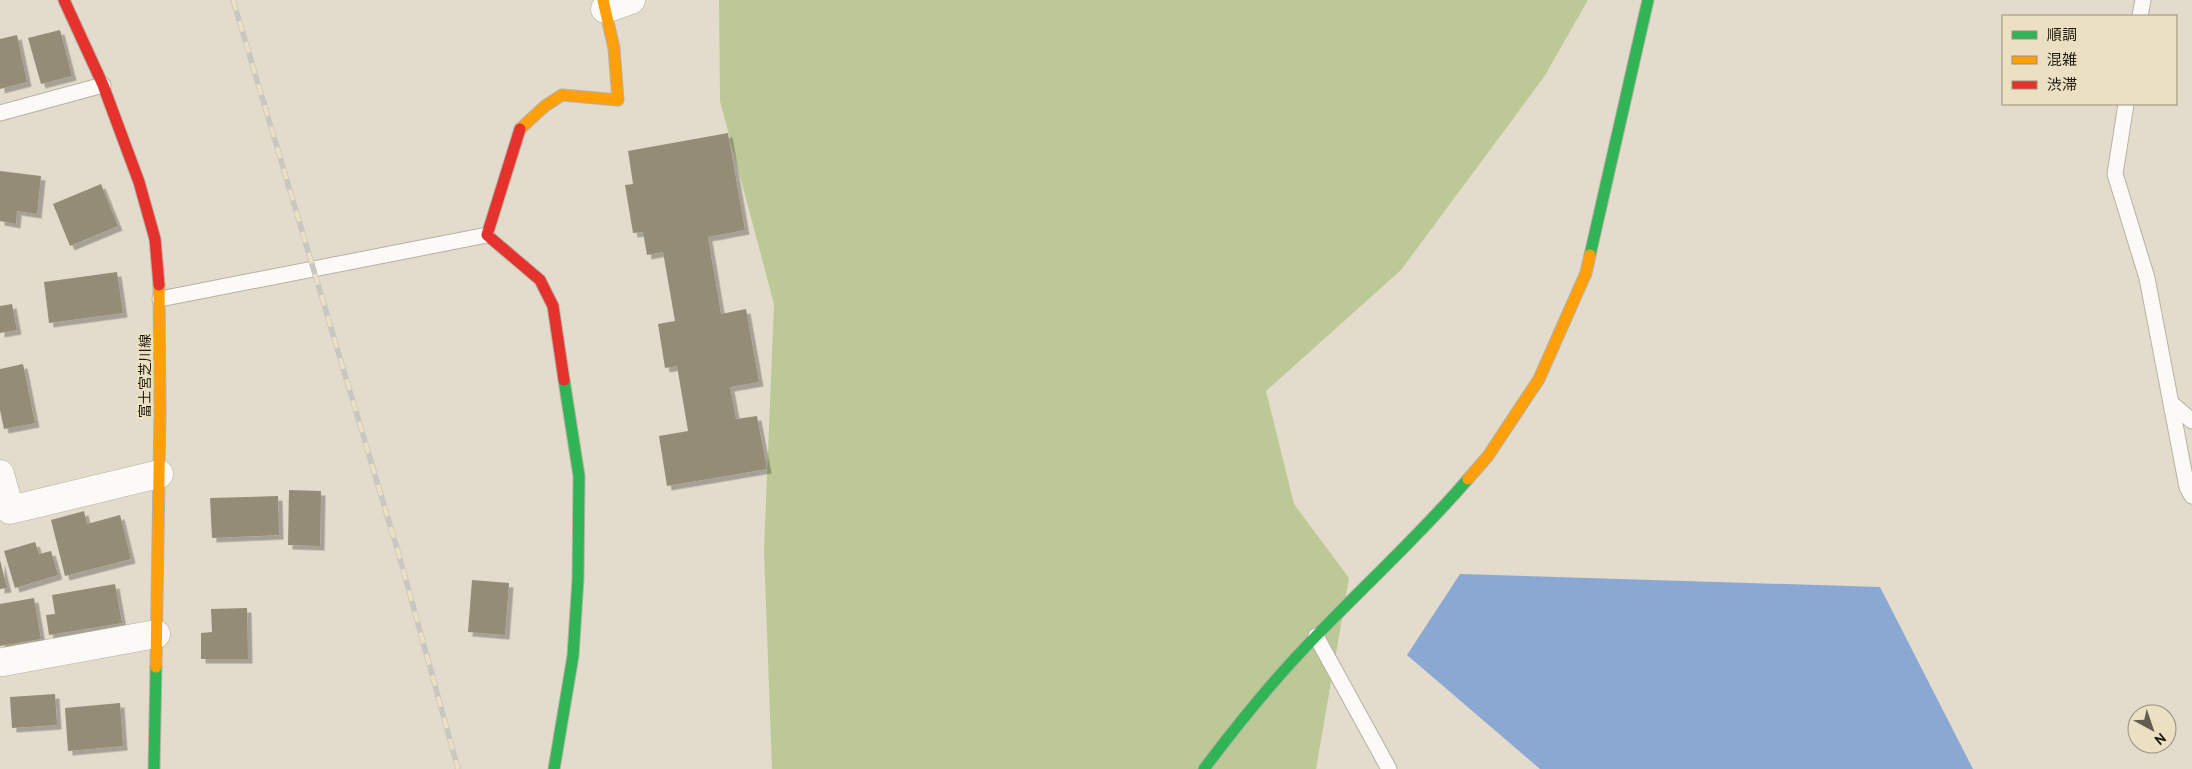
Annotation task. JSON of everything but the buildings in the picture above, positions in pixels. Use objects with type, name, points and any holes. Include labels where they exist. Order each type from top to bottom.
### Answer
[{"type":"street","name":"富士宮芝川線","points":[[64,0],[102,85],[139,182],[155,239],[160,300],[154,769]]},
{"type":"street","points":[[554,769],[573,656],[578,579],[579,476],[553,306],[540,280],[487,235],[521,127],[545,106],[562,96],[618,100],[614,48],[604,4],[630,0]]},
{"type":"street","points":[[1204,769],[1243,716],[1316,636],[1440,512],[1488,456],[1538,378],[1586,273],[1648,0]]},
{"type":"street","points":[[0,474],[10,510],[159,474]]},
{"type":"street","points":[[3,662],[156,634]]},
{"type":"lane","points":[[2140,15],[2143,0]]},
{"type":"lane","points":[[0,113],[102,85]]},
{"type":"lane","points":[[2126,105],[2115,174],[2147,278],[2187,487],[2192,496]]},
{"type":"lane","points":[[160,300],[487,235]]},
{"type":"lane","points":[[2171,403],[2192,422]]},
{"type":"lane","points":[[1316,636],[1389,769]]},
{"type":"green space","points":[[719,0],[1588,0],[1544,77],[1401,270],[1266,391],[1294,504],[1349,578],[1316,769],[772,769],[764,550],[774,304],[720,101]]},
{"type":"water","points":[[1460,574],[1880,587],[1973,769],[1540,769],[1407,655]]},
{"type":"railway","points":[[233,0],[401,562],[458,769]]},
{"type":"traffic: fast","points":[[1590,255],[1648,0]]},
{"type":"traffic: fast","points":[[554,769],[573,656],[578,579],[579,476],[564,380]]},
{"type":"traffic: fast","points":[[1204,769],[1272,683],[1432,519],[1468,479]]},
{"type":"traffic: fast","points":[[154,769],[156,667]]},
{"type":"traffic: slow","points":[[520,129],[545,106],[562,95],[618,100],[614,48],[603,0]]},
{"type":"traffic: slow","points":[[1468,479],[1488,456],[1539,379],[1586,273],[1590,255]]},
{"type":"traffic: slow","points":[[156,667],[160,411],[159,285]]},
{"type":"traffic: jam","points":[[64,0],[103,85],[139,182],[155,239],[159,285]]},
{"type":"traffic: jam","points":[[520,129],[487,235],[540,280],[553,306],[564,380]]}]
